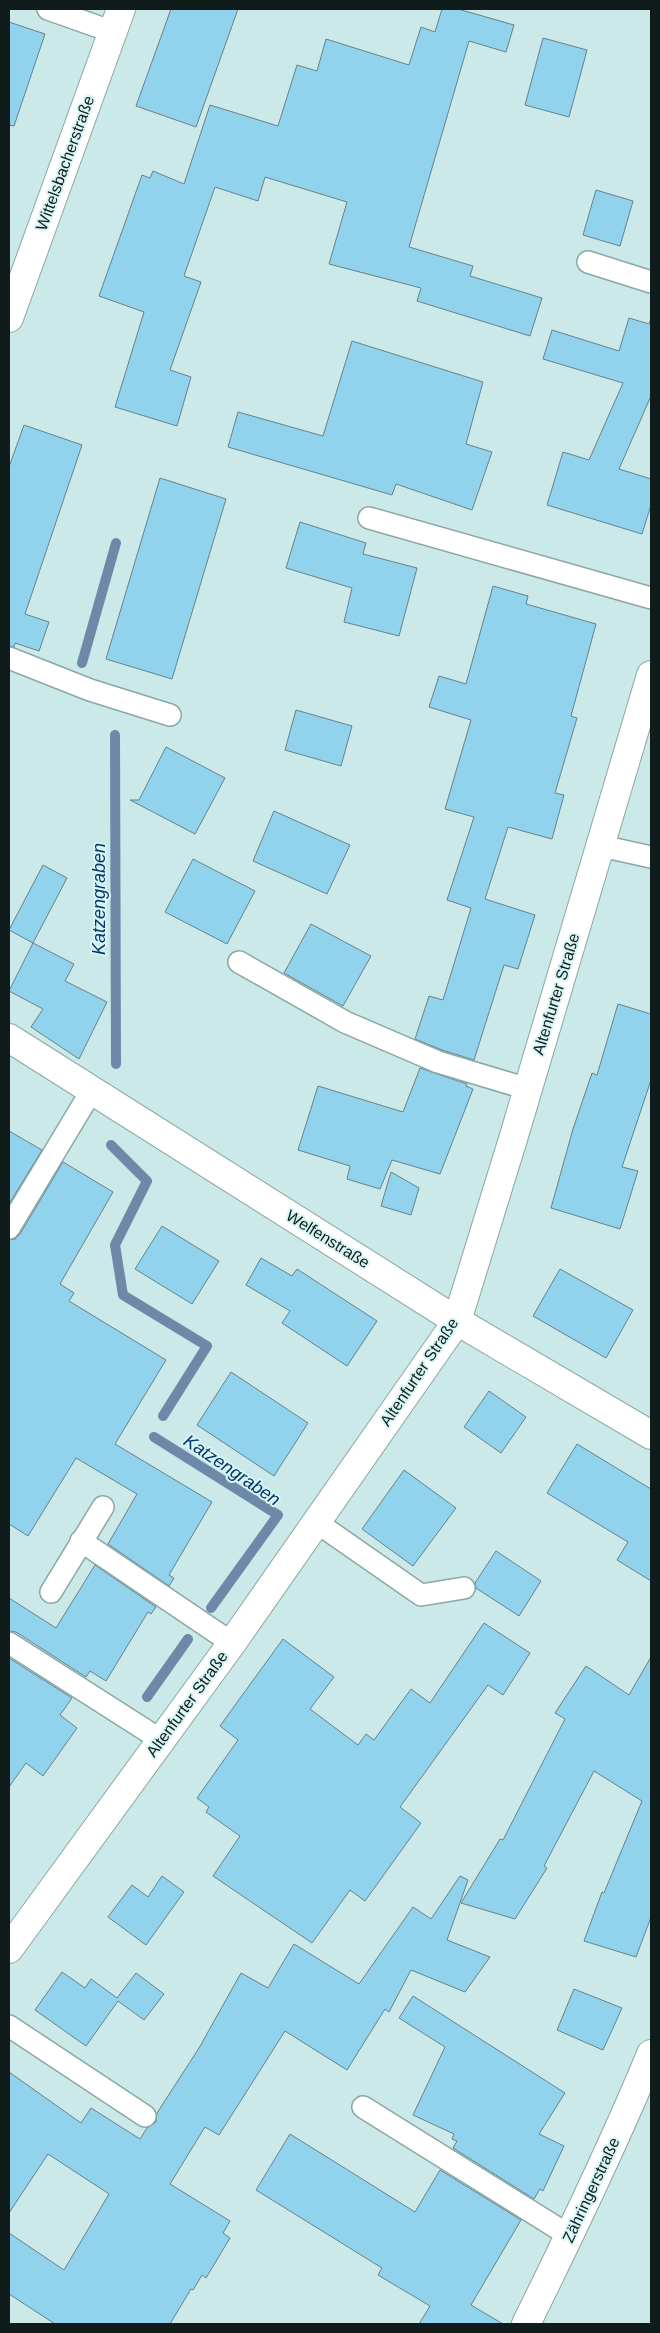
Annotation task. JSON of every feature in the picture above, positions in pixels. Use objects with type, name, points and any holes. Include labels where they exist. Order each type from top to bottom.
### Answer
[{"type":"street","name":"Wittelsbacherstraße","points":[[11,304],[117,20]]},
{"type":"street","name":"Altenfurter Straße","points":[[9,1949],[232,1643],[457,1321],[651,675]]},
{"type":"street","name":"Welfenstraße","points":[[9,1038],[457,1321],[651,1435]]},
{"type":"street","name":"Zähringerstraße","points":[[526,2324],[570,2236],[651,2054]]},
{"type":"lane","points":[[48,9],[117,20]]},
{"type":"lane","points":[[588,262],[651,282]]},
{"type":"lane","points":[[369,518],[651,598]]},
{"type":"lane","points":[[9,658],[90,690],[170,715]]},
{"type":"lane","points":[[601,846],[651,857]]},
{"type":"lane","points":[[239,962],[353,1025],[438,1062],[528,1089]]},
{"type":"lane","points":[[9,1228],[92,1090]]},
{"type":"lane","points":[[51,1592],[103,1507]]},
{"type":"lane","points":[[316,1522],[422,1595],[464,1588]]},
{"type":"lane","points":[[81,1541],[232,1643]]},
{"type":"lane","points":[[9,1643],[161,1740]]},
{"type":"lane","points":[[9,2026],[145,2116]]},
{"type":"lane","points":[[364,2107],[570,2236]]},
{"type":"building","points":[[171,9],[238,9],[196,127],[136,106]]},
{"type":"building","points":[[442,9],[458,9],[514,25],[506,52],[469,41],[409,247],[473,266],[470,276],[542,298],[530,336],[417,301],[421,288],[329,264],[347,202],[265,177],[258,201],[215,187],[184,276],[201,282],[170,370],[191,377],[177,426],[115,407],[144,312],[99,296],[142,175],[150,178],[153,171],[184,184],[210,105],[278,126],[297,65],[317,71],[326,39],[409,65],[421,27],[435,32]]},
{"type":"building","points":[[9,22],[45,34],[14,126],[9,125]]},
{"type":"building","points":[[543,38],[587,50],[569,117],[525,105]]},
{"type":"building","points":[[596,190],[633,201],[620,246],[583,235]]},
{"type":"building","points":[[629,318],[649,324],[651,318],[651,396],[619,469],[651,479],[651,505],[642,534],[547,505],[563,452],[589,460],[623,383],[543,359],[552,330],[619,351]]},
{"type":"building","points":[[352,341],[483,382],[466,444],[492,452],[472,510],[396,484],[392,495],[228,447],[238,412],[323,436]]},
{"type":"building","points":[[24,425],[82,445],[25,614],[49,622],[39,651],[15,643],[14,647],[9,646],[9,467]]},
{"type":"building","points":[[160,478],[226,499],[172,679],[106,659]]},
{"type":"building","points":[[300,522],[366,543],[363,554],[417,568],[399,636],[344,622],[352,588],[286,568]]},
{"type":"building","points":[[493,586],[528,596],[526,604],[596,624],[571,716],[577,718],[555,793],[564,795],[552,839],[508,827],[485,899],[535,915],[518,969],[504,965],[474,1060],[415,1039],[429,996],[443,1000],[471,908],[447,900],[474,817],[445,809],[471,720],[429,707],[439,676],[466,684]]},
{"type":"building","points":[[296,710],[352,726],[341,766],[285,750]]},
{"type":"building","points":[[166,747],[225,778],[195,834],[130,800],[139,800]]},
{"type":"building","points":[[274,811],[350,845],[327,894],[253,861]]},
{"type":"building","points":[[193,859],[255,891],[227,944],[165,912]]},
{"type":"building","points":[[43,865],[67,878],[33,943],[9,930]]},
{"type":"building","points":[[311,924],[371,956],[343,1006],[284,973]]},
{"type":"building","points":[[33,943],[74,964],[65,981],[107,1002],[79,1059],[31,1027],[43,1009],[9,991]]},
{"type":"building","points":[[618,1004],[651,1014],[651,1080],[622,1167],[638,1171],[620,1229],[551,1208],[573,1129],[592,1073],[597,1075]]},
{"type":"building","points":[[420,1068],[467,1084],[466,1086],[473,1089],[440,1174],[392,1160],[380,1189],[347,1179],[350,1166],[298,1150],[318,1086],[403,1112]]},
{"type":"building","points":[[9,1131],[42,1150],[9,1204]]},
{"type":"building","points":[[63,1162],[113,1192],[60,1284],[74,1293],[69,1301],[166,1360],[115,1444],[212,1502],[169,1575],[174,1578],[169,1586],[108,1544],[137,1494],[76,1458],[28,1536],[9,1524],[9,1240],[15,1239],[20,1234]]},
{"type":"building","points":[[391,1172],[419,1188],[411,1215],[381,1206]]},
{"type":"building","points":[[162,1226],[219,1261],[192,1304],[135,1269]]},
{"type":"building","points":[[261,1258],[292,1276],[297,1269],[377,1321],[347,1366],[282,1323],[290,1311],[246,1285]]},
{"type":"building","points":[[560,1269],[633,1310],[606,1358],[533,1316]]},
{"type":"building","points":[[231,1372],[308,1423],[274,1476],[197,1425]]},
{"type":"building","points":[[489,1391],[526,1417],[501,1453],[464,1427]]},
{"type":"building","points":[[577,1444],[651,1489],[651,1581],[617,1560],[628,1542],[547,1493]]},
{"type":"building","points":[[404,1470],[456,1508],[413,1566],[362,1529]]},
{"type":"building","points":[[496,1551],[541,1581],[519,1616],[476,1588],[475,1583]]},
{"type":"building","points":[[95,1565],[156,1607],[151,1614],[148,1612],[106,1681],[90,1671],[86,1677],[16,1632],[9,1631],[9,1598],[56,1628]]},
{"type":"building","points":[[484,1623],[530,1653],[503,1695],[488,1685],[400,1807],[421,1823],[365,1901],[350,1890],[312,1943],[213,1876],[240,1836],[206,1812],[209,1807],[197,1798],[238,1740],[220,1726],[283,1639],[334,1677],[310,1709],[358,1745],[366,1734],[374,1740],[411,1689],[430,1703]]},
{"type":"building","points":[[651,1657],[651,1917],[636,1957],[584,1941],[602,1892],[604,1893],[642,1801],[594,1771],[544,1866],[547,1868],[515,1919],[461,1903],[500,1839],[503,1840],[565,1719],[555,1713],[586,1666],[629,1695]]},
{"type":"building","points":[[9,1658],[72,1698],[60,1715],[77,1728],[43,1776],[26,1763],[9,1787]]},
{"type":"building","points":[[162,1876],[184,1892],[146,1945],[108,1917],[132,1885],[148,1897]]},
{"type":"building","points":[[460,1876],[468,1880],[447,1940],[490,1957],[465,1992],[411,1970],[389,2012],[385,2009],[347,2070],[285,2031],[219,2135],[205,2127],[170,2184],[230,2221],[223,2233],[230,2238],[206,2278],[202,2275],[193,2290],[191,2289],[170,2324],[55,2324],[9,2294],[9,2233],[64,2270],[109,2194],[48,2154],[9,2213],[9,2072],[81,2123],[91,2108],[140,2139],[147,2128],[156,2122],[157,2113],[199,2048],[241,1973],[268,1988],[294,1944],[359,1984],[413,1907],[431,1919]]},
{"type":"building","points":[[62,1972],[85,1988],[91,1979],[117,1998],[136,1973],[164,1994],[144,2020],[118,2001],[86,2046],[35,2010]]},
{"type":"building","points":[[574,1989],[622,2008],[603,2050],[557,2030]]},
{"type":"building","points":[[413,1996],[565,2093],[539,2134],[564,2146],[543,2191],[540,2189],[534,2199],[453,2148],[457,2141],[452,2139],[454,2134],[413,2115],[445,2047],[399,2018]]},
{"type":"building","points":[[290,2134],[415,2212],[440,2170],[521,2220],[471,2305],[503,2324],[419,2324],[430,2306],[378,2275],[382,2268],[256,2190]]},
{"type":"waterway","name":"Katzengraben","points":[[82,663],[116,543]]},
{"type":"waterway","name":"Katzengraben","points":[[115,735],[116,1064]]},
{"type":"waterway","name":"Katzengraben","points":[[111,1145],[147,1181],[115,1245],[123,1295],[207,1346],[163,1416]]},
{"type":"waterway","name":"Katzengraben","points":[[154,1437],[278,1515],[211,1608]]},
{"type":"waterway","name":"Katzengraben","points":[[147,1697],[188,1639]]}]
